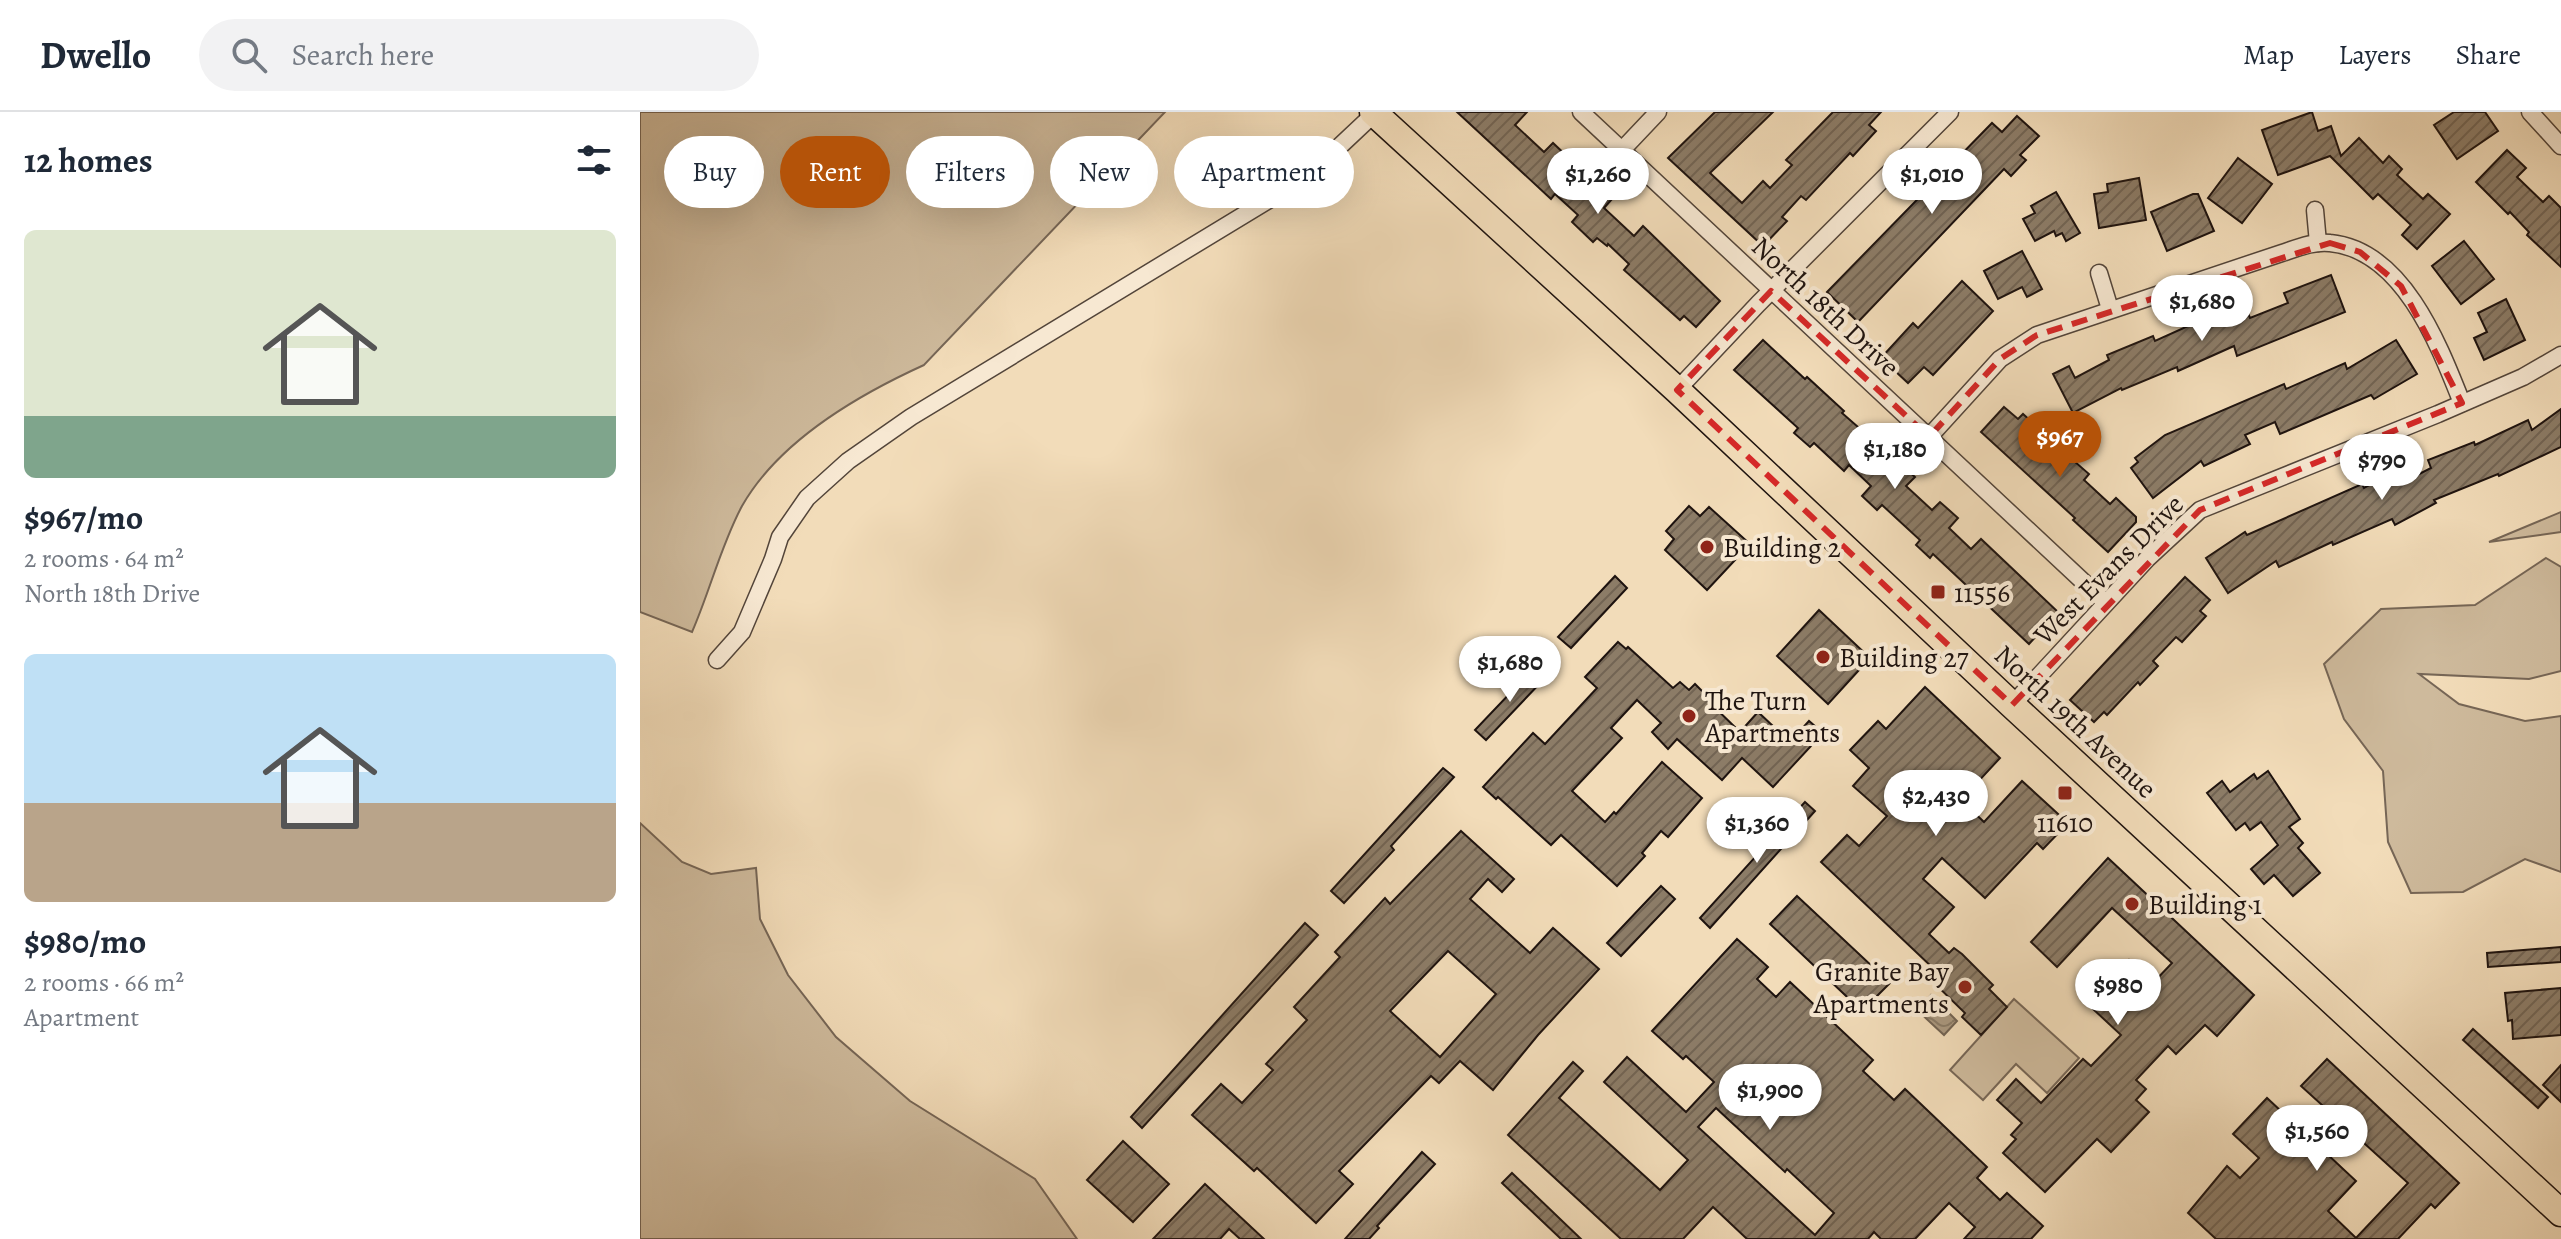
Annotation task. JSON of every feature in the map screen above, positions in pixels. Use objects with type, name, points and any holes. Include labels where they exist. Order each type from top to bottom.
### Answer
[{"type":"main road","name":"North 19th Avenue","points":[[1374,112],[2561,1213]]},
{"type":"street","points":[[717,660],[742,632],[780,537],[807,498],[848,461],[911,417],[1308,176],[1374,112]]},
{"type":"street","name":"North 18th Drive","points":[[1581,112],[2106,603]]},
{"type":"street","points":[[1622,150],[1658,112]]},
{"type":"street","points":[[1677,390],[1950,112]]},
{"type":"street","points":[[2530,112],[2561,146]]},
{"type":"street","points":[[2315,210],[2318,243]]},
{"type":"street","points":[[1929,437],[2000,359],[2037,335],[2318,243],[2330,243],[2360,252],[2384,268],[2418,307],[2462,403]]},
{"type":"street","points":[[2099,273],[2110,309]]},
{"type":"street","name":"West Evans Drive","points":[[2012,705],[2175,531],[2200,510],[2523,377],[2561,355]]},
{"type":"highlighted area","points":[[2330,243],[2360,252],[2401,286],[2462,403],[2200,510],[2012,705],[1677,390],[1771,291],[1929,437],[2000,359],[2037,335]]},
{"type":"shaded area","points":[[640,112],[1165,112],[1142,136],[1050,136],[1050,208],[1074,208],[924,365],[822,422],[777,461],[742,506],[692,632],[640,612]]},
{"type":"shaded area","points":[[2561,512],[2561,532],[2489,542]]},
{"type":"shaded area","points":[[2546,558],[2561,567],[2561,671],[2529,679],[2419,674],[2459,704],[2525,721],[2561,716],[2561,872],[2525,859],[2463,892],[2411,893],[2388,842],[2383,771],[2344,719],[2324,664],[2381,609],[2475,605]]},
{"type":"shaded area","points":[[640,823],[682,862],[711,874],[756,868],[760,919],[788,975],[836,1037],[910,1101],[1035,1179],[1077,1239],[640,1239]]},
{"type":"shaded area","points":[[2014,999],[2079,1058],[2047,1093],[2016,1064],[1983,1100],[1950,1070]]},
{"type":"water","points":[[1931,995],[1957,1021],[1944,1035],[1917,1010]]},
{"type":"building","points":[[1457,112],[1527,112],[1515,125],[1544,152],[1553,143],[1612,199],[1604,208],[1634,236],[1643,226],[1720,301],[1696,327],[1684,316],[1680,320],[1624,270],[1629,264],[1608,244],[1597,238],[1593,242],[1572,222],[1578,215],[1555,194],[1551,199]]},
{"type":"building","points":[[1715,112],[1773,112],[1710,173],[1742,203],[1763,181],[1770,188],[1792,165],[1786,160],[1833,112],[1881,112],[1869,125],[1876,131],[1853,156],[1850,153],[1806,200],[1801,196],[1782,217],[1787,221],[1763,246],[1668,158]]},
{"type":"building","points":[[2312,112],[2318,131],[2331,126],[2341,156],[2359,138],[2383,163],[2389,156],[2402,169],[2397,175],[2423,199],[2428,194],[2450,214],[2417,249],[2402,235],[2411,225],[2378,194],[2373,199],[2330,156],[2278,175],[2262,130]]},
{"type":"building","points":[[2454,112],[2485,112],[2498,131],[2457,159],[2434,125]]},
{"type":"building","points":[[2017,116],[2039,136],[2020,155],[2026,160],[2011,176],[2004,169],[1858,322],[1827,292],[1992,123],[2002,132]]},
{"type":"building","points":[[2507,150],[2526,168],[2517,177],[2543,202],[2549,196],[2561,208],[2561,267],[2527,235],[2529,232],[2510,212],[2508,214],[2476,182]]},
{"type":"building","points":[[2238,158],[2272,184],[2242,223],[2208,198]]},
{"type":"building","points":[[2139,178],[2146,220],[2099,228],[2094,194],[2108,192],[2107,184]]},
{"type":"building","points":[[2056,192],[2080,233],[2066,241],[2062,233],[2056,236],[2054,231],[2035,241],[2023,219],[2035,213],[2031,206]]},
{"type":"building","points":[[2198,194],[2214,231],[2167,251],[2151,212]]},
{"type":"building","points":[[2464,241],[2494,279],[2461,304],[2432,266]]},
{"type":"building","points":[[2022,251],[2042,289],[2027,297],[2022,287],[1998,299],[1984,271]]},
{"type":"building","points":[[2331,275],[2345,312],[2237,356],[2234,346],[2178,371],[2177,367],[2121,388],[2073,413],[2053,374],[2069,366],[2075,378],[2109,360],[2107,355],[2153,336],[2155,341],[2208,317],[2210,320],[2245,306],[2250,318],[2288,303],[2284,293]]},
{"type":"building","points":[[1962,281],[1993,311],[1933,375],[1924,367],[1908,383],[1881,358],[1913,323],[1918,328]]},
{"type":"building","points":[[2506,299],[2525,340],[2484,360],[2474,338],[2487,332],[2478,313]]},
{"type":"building","points":[[1763,340],[1915,477],[1906,486],[1932,510],[1940,502],[1958,518],[1949,528],[1971,549],[1981,539],[2058,612],[2029,644],[1933,554],[1930,558],[1916,545],[1920,540],[1882,505],[1877,510],[1862,496],[1871,486],[1849,465],[1844,471],[1814,443],[1810,447],[1794,433],[1798,428],[1734,370]]},
{"type":"building","points":[[2396,340],[2417,374],[2374,399],[2371,395],[2280,434],[2275,422],[2245,435],[2250,444],[2204,466],[2201,461],[2153,498],[2131,468],[2138,462],[2135,458],[2165,435],[2284,384],[2286,389],[2345,363],[2347,369]]},
{"type":"building","points":[[2004,407],[2018,419],[2023,414],[2045,434],[2039,440],[2061,459],[2066,454],[2089,474],[2084,480],[2110,504],[2116,498],[2136,517],[2136,522],[2108,552],[1981,432]]},
{"type":"building","points":[[2561,409],[2561,447],[2499,476],[2434,500],[2436,503],[2395,525],[2392,519],[2279,567],[2276,561],[2228,593],[2206,558],[2245,532],[2247,535],[2362,484],[2364,488],[2396,471],[2402,483],[2431,468],[2428,460],[2474,442],[2475,445],[2528,420],[2532,430]]},
{"type":"building","name":"Building 2","points":[[1689,506],[1700,516],[1709,507],[1750,544],[1707,590],[1665,550],[1674,539],[1666,531]]},
{"type":"building","points":[[1615,576],[1627,588],[1571,648],[1558,637]]},
{"type":"building","points":[[2185,577],[2210,600],[2200,611],[2206,616],[2182,642],[2176,637],[2153,661],[2158,666],[2140,685],[2138,682],[2107,715],[2104,712],[2094,722],[2070,700]]},
{"type":"building","name":"Building 27","points":[[1819,610],[1870,658],[1828,704],[1777,656]]},
{"type":"building","points":[[1618,642],[1626,649],[1628,647],[1673,688],[1680,682],[1689,690],[1695,684],[1740,732],[1758,712],[1790,742],[1809,721],[1823,733],[1773,787],[1742,758],[1722,780],[1677,739],[1668,749],[1652,732],[1661,723],[1637,700],[1611,728],[1622,738],[1572,791],[1605,822],[1614,812],[1616,814],[1662,762],[1702,798],[1668,837],[1661,831],[1642,853],[1645,856],[1617,886],[1561,835],[1551,845],[1483,787],[1533,733],[1545,744],[1597,688],[1585,677]]},
{"type":"building","points":[[1533,669],[1544,679],[1486,740],[1475,730]]},
{"type":"building","points":[[1925,687],[2000,758],[1961,800],[1984,822],[2022,781],[2068,823],[2043,849],[2037,843],[1985,898],[1942,858],[1923,879],[1954,907],[1929,934],[1949,953],[1954,948],[1962,954],[1993,985],[1989,989],[2007,1007],[1981,1035],[1962,1017],[1965,1013],[1927,976],[1934,969],[1821,862],[1847,835],[1859,846],[1887,816],[1853,786],[1869,768],[1850,750],[1878,721],[1886,729]]},
{"type":"building","points":[[1443,768],[1454,777],[1391,846],[1394,850],[1344,903],[1331,891]]},
{"type":"building","points":[[2268,771],[2300,819],[2289,827],[2303,843],[2298,848],[2320,873],[2293,896],[2274,875],[2264,884],[2251,869],[2278,845],[2261,822],[2250,830],[2245,823],[2236,830],[2207,793],[2222,781],[2230,792],[2254,774],[2257,779]]},
{"type":"building","points":[[1805,802],[1815,811],[1710,928],[1700,918]]},
{"type":"building","points":[[1461,831],[1514,879],[1502,892],[1488,879],[1470,899],[1530,953],[1553,928],[1599,969],[1493,1090],[1460,1061],[1439,1083],[1431,1076],[1339,1171],[1353,1184],[1316,1223],[1257,1168],[1254,1171],[1192,1115],[1221,1084],[1242,1103],[1273,1070],[1266,1064],[1307,1020],[1294,1007],[1340,957],[1335,952],[1385,898],[1390,904]],"holes":[[[1448,951],[1496,994],[1440,1057],[1390,1011]]]},
{"type":"building","points":[[2108,858],[2254,995],[2217,1036],[2205,1025],[2176,1054],[2168,1046],[2136,1080],[2146,1089],[2136,1100],[2149,1112],[2111,1152],[2097,1139],[2045,1192],[2003,1153],[2016,1139],[2011,1135],[2022,1123],[1997,1100],[2016,1079],[2041,1103],[2083,1059],[2091,1066],[2121,1035],[2079,996],[2089,985],[2098,994],[2129,960],[2153,983],[2172,963],[2112,908],[2057,967],[2031,942]]},
{"type":"building","points":[[1661,886],[1675,899],[1621,956],[1607,943]]},
{"type":"building","points":[[1797,896],[1890,983],[1862,1011],[1770,924]]},
{"type":"building","points":[[1305,923],[1318,935],[1142,1128],[1131,1117]]},
{"type":"building","points":[[1737,939],[1768,967],[1757,979],[1776,997],[1790,982],[1873,1060],[1863,1071],[1894,1100],[1905,1089],[1987,1167],[1977,1178],[2000,1200],[2007,1193],[2043,1226],[2031,1239],[1964,1239],[1975,1227],[1949,1203],[1915,1239],[1881,1239],[1874,1232],[1868,1239],[1747,1239],[1713,1207],[1683,1239],[1621,1239],[1508,1135],[1573,1062],[1583,1071],[1559,1098],[1660,1190],[1688,1160],[1604,1082],[1627,1057],[1686,1112],[1714,1082],[1652,1031]],"holes":[[[1716,1108],[1785,1172],[1787,1169],[1834,1213],[1815,1235],[1698,1127]]]},
{"type":"building","points":[[2561,947],[2561,962],[2488,967],[2487,953]]},
{"type":"building","points":[[2561,988],[2561,1035],[2513,1039],[2505,993]]},
{"type":"building","points":[[2473,1029],[2548,1097],[2538,1108],[2463,1040]]},
{"type":"building","points":[[2327,1059],[2459,1183],[2435,1208],[2431,1204],[2398,1239],[2216,1239],[2188,1213],[2227,1166],[2240,1178],[2259,1158],[2233,1134],[2267,1098],[2356,1181],[2328,1211],[2356,1238],[2408,1183],[2301,1086]]},
{"type":"building","points":[[2561,1065],[2561,1102],[2543,1085]]},
{"type":"building","points":[[1123,1141],[1169,1184],[1133,1222],[1087,1180]]},
{"type":"building","points":[[1422,1152],[1435,1164],[1377,1226],[1379,1228],[1369,1239],[1345,1239]]},
{"type":"building","points":[[1512,1173],[1581,1239],[1561,1239],[1502,1183]]},
{"type":"building","points":[[1205,1184],[1264,1239],[1240,1239],[1229,1229],[1220,1239],[1153,1239]]},
{"type":"place","name":"Building 2","points":[[1707,547]]},
{"type":"place","name":"11556","points":[[1938,592]]},
{"type":"place","name":"Building 27","points":[[1823,657]]},
{"type":"place","name":"The Turn Apartments","points":[[1689,716]]},
{"type":"place","name":"11610","points":[[2065,793]]},
{"type":"place","name":"Building 1","points":[[2132,904]]},
{"type":"place","name":"Granite Bay Apartments","points":[[1965,987]]}]
